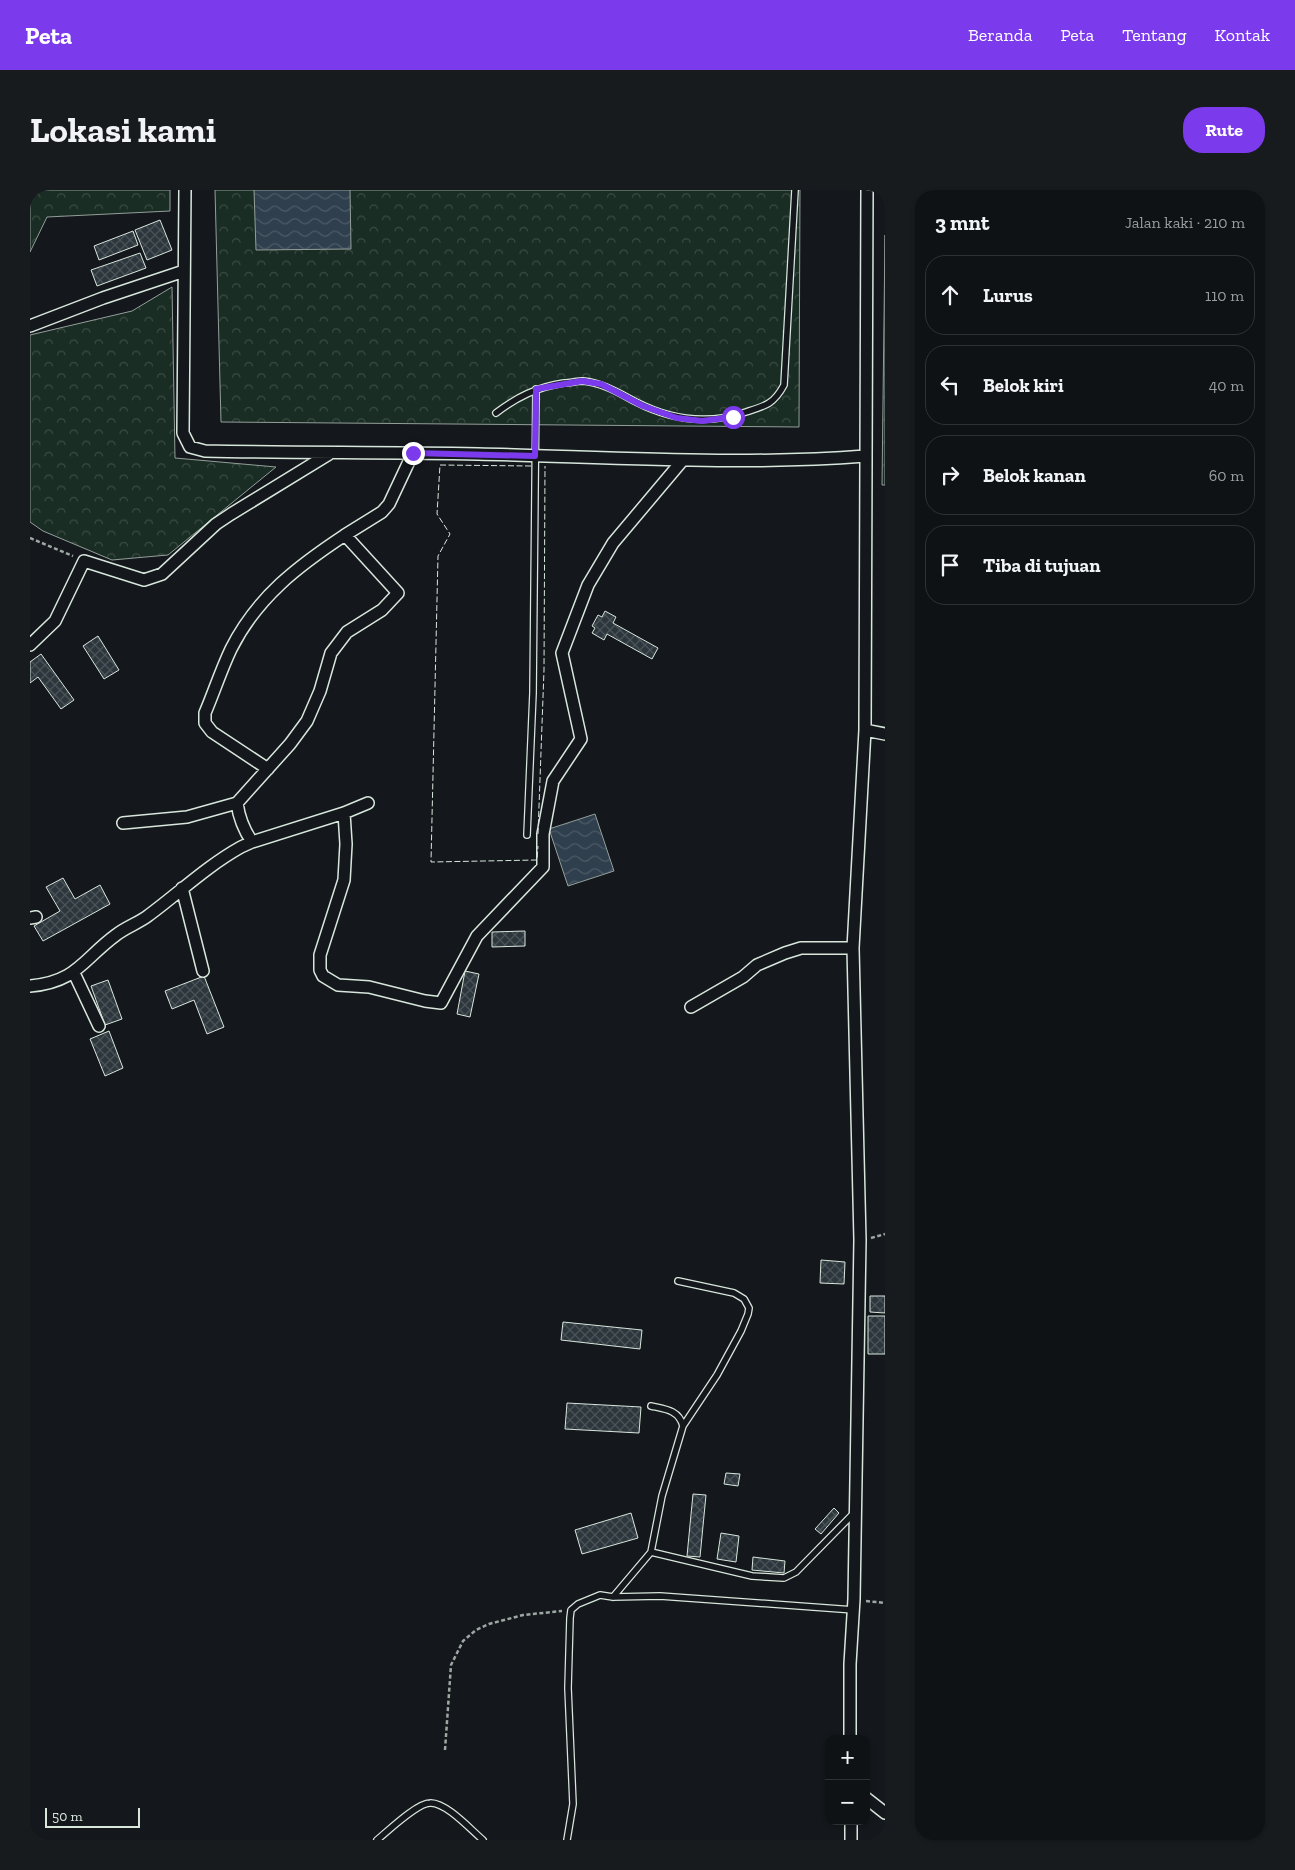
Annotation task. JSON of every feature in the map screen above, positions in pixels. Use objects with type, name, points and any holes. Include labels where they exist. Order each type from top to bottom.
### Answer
[{"type":"street","points":[[186,190],[183,433],[190,447],[205,451],[330,454],[413,453],[682,461],[865,456]]},
{"type":"street","points":[[850,1735],[860,1240],[853,948],[865,730],[867,190]]},
{"type":"street","points":[[30,326],[103,298],[184,271]]},
{"type":"street","points":[[268,769],[212,732],[205,723],[205,713],[231,650],[245,625],[264,599],[290,574],[382,512],[389,504],[413,453]]},
{"type":"street","points":[[30,645],[55,621],[84,561],[144,580],[162,574],[216,524],[330,454]]},
{"type":"street","points":[[344,813],[346,844],[344,880],[320,956],[320,970],[323,976],[338,985],[369,987],[425,1001],[441,1003],[477,936],[543,867],[543,834],[553,781],[581,739],[562,653],[588,585],[613,543],[682,461]]},
{"type":"street","points":[[123,823],[187,817],[237,803],[268,769],[307,721],[320,690],[331,653],[347,632],[382,610],[398,592],[346,535]]},
{"type":"street","points":[[865,730],[885,734]]},
{"type":"street","points":[[237,803],[238,814],[245,832],[252,842]]},
{"type":"street","points":[[30,986],[62,980],[74,973],[117,934],[148,916],[182,888],[230,854],[252,842],[368,804]]},
{"type":"street","points":[[182,888],[203,971]]},
{"type":"street","points":[[691,1007],[743,977],[757,965],[785,953],[801,948],[853,948]]},
{"type":"street","points":[[74,973],[99,1026]]},
{"type":"street","points":[[870,1801],[885,1813]]},
{"type":"street","points":[[851,1825],[851,1840]]},
{"type":"lane","points":[[496,414],[515,398],[536,389],[582,381],[601,384],[652,409],[677,418],[702,421],[733,417],[768,405],[778,396],[784,385],[795,190]]},
{"type":"lane","points":[[527,835],[533,693],[536,389]]},
{"type":"lane","points":[[613,1597],[652,1552],[662,1496],[683,1426],[717,1375],[748,1314],[749,1308],[744,1300],[734,1293],[678,1281]]},
{"type":"lane","points":[[651,1406],[675,1412],[683,1426]]},
{"type":"lane","points":[[652,1552],[752,1576],[784,1578],[796,1572],[856,1511]]},
{"type":"lane","points":[[567,1840],[573,1804],[568,1688],[571,1610],[578,1604],[594,1596],[605,1595],[613,1597],[660,1596],[854,1605]]},
{"type":"lane","points":[[377,1840],[420,1806],[432,1802],[446,1808],[483,1840]]},
{"type":"path","points":[[30,538],[84,561]]},
{"type":"path","points":[[854,1605],[885,1603]]},
{"type":"path","points":[[445,1750],[451,1665],[464,1641],[476,1630],[489,1624],[523,1615],[571,1610]]},
{"type":"green space","points":[[30,190],[170,190],[170,211],[47,217],[30,252]]},
{"type":"green space","points":[[215,190],[800,190],[799,427],[221,422]]},
{"type":"green space","points":[[885,235],[885,485],[882,485]]},
{"type":"green space","points":[[172,287],[175,458],[276,467],[168,555],[112,560],[43,531],[30,522],[30,335],[132,311]]},
{"type":"water","points":[[254,190],[350,190],[351,249],[256,250]]},
{"type":"water","points":[[595,814],[614,871],[568,886],[549,829]]},
{"type":"building","points":[[160,220],[172,250],[147,260],[135,230]]},
{"type":"building","points":[[133,231],[138,245],[99,260],[94,246]]},
{"type":"building","points":[[140,253],[146,268],[97,286],[91,270]]},
{"type":"building","points":[[605,611],[616,617],[613,623],[658,648],[652,659],[607,634],[604,640],[592,633],[595,628],[592,626],[598,615],[602,617]]},
{"type":"building","points":[[98,636],[119,670],[104,679],[83,646]]},
{"type":"building","points":[[41,654],[74,700],[61,709],[38,677],[30,683],[30,662]]},
{"type":"building","points":[[63,878],[75,899],[100,885],[110,904],[43,941],[34,926],[60,911],[46,887]]},
{"type":"building","points":[[525,931],[525,946],[492,947],[492,932]]},
{"type":"building","points":[[465,971],[479,974],[470,1017],[457,1014]]},
{"type":"building","points":[[204,976],[224,1027],[207,1034],[194,1000],[172,1009],[165,991]]},
{"type":"building","points":[[108,980],[122,1019],[105,1025],[91,986]]},
{"type":"building","points":[[109,1031],[123,1068],[105,1076],[90,1039]]},
{"type":"building","points":[[821,1260],[845,1262],[844,1284],[820,1283]]},
{"type":"building","points":[[870,1296],[885,1296],[885,1313],[870,1312]]},
{"type":"building","points":[[868,1316],[885,1316],[885,1354],[868,1354]]},
{"type":"building","points":[[563,1322],[642,1330],[640,1349],[561,1340]]},
{"type":"building","points":[[567,1403],[641,1407],[639,1433],[565,1429]]},
{"type":"building","points":[[726,1473],[740,1474],[738,1486],[724,1484]]},
{"type":"building","points":[[693,1494],[706,1495],[700,1557],[687,1556]]},
{"type":"building","points":[[834,1508],[839,1513],[821,1534],[815,1529]]},
{"type":"building","points":[[631,1513],[638,1538],[582,1554],[575,1530]]},
{"type":"building","points":[[721,1533],[739,1536],[736,1562],[717,1559]]},
{"type":"building","points":[[753,1557],[785,1561],[784,1573],[752,1570]]},
{"type":"fence","points":[[531,466],[440,465],[437,514],[450,534],[438,556],[431,862],[537,860],[538,846]]},
{"type":"fence","points":[[538,834],[544,670],[545,466]]},
{"type":"route","points":[[413,453],[535,456],[536,389],[582,381],[601,384],[643,406],[677,418],[702,421],[733,417]]}]
